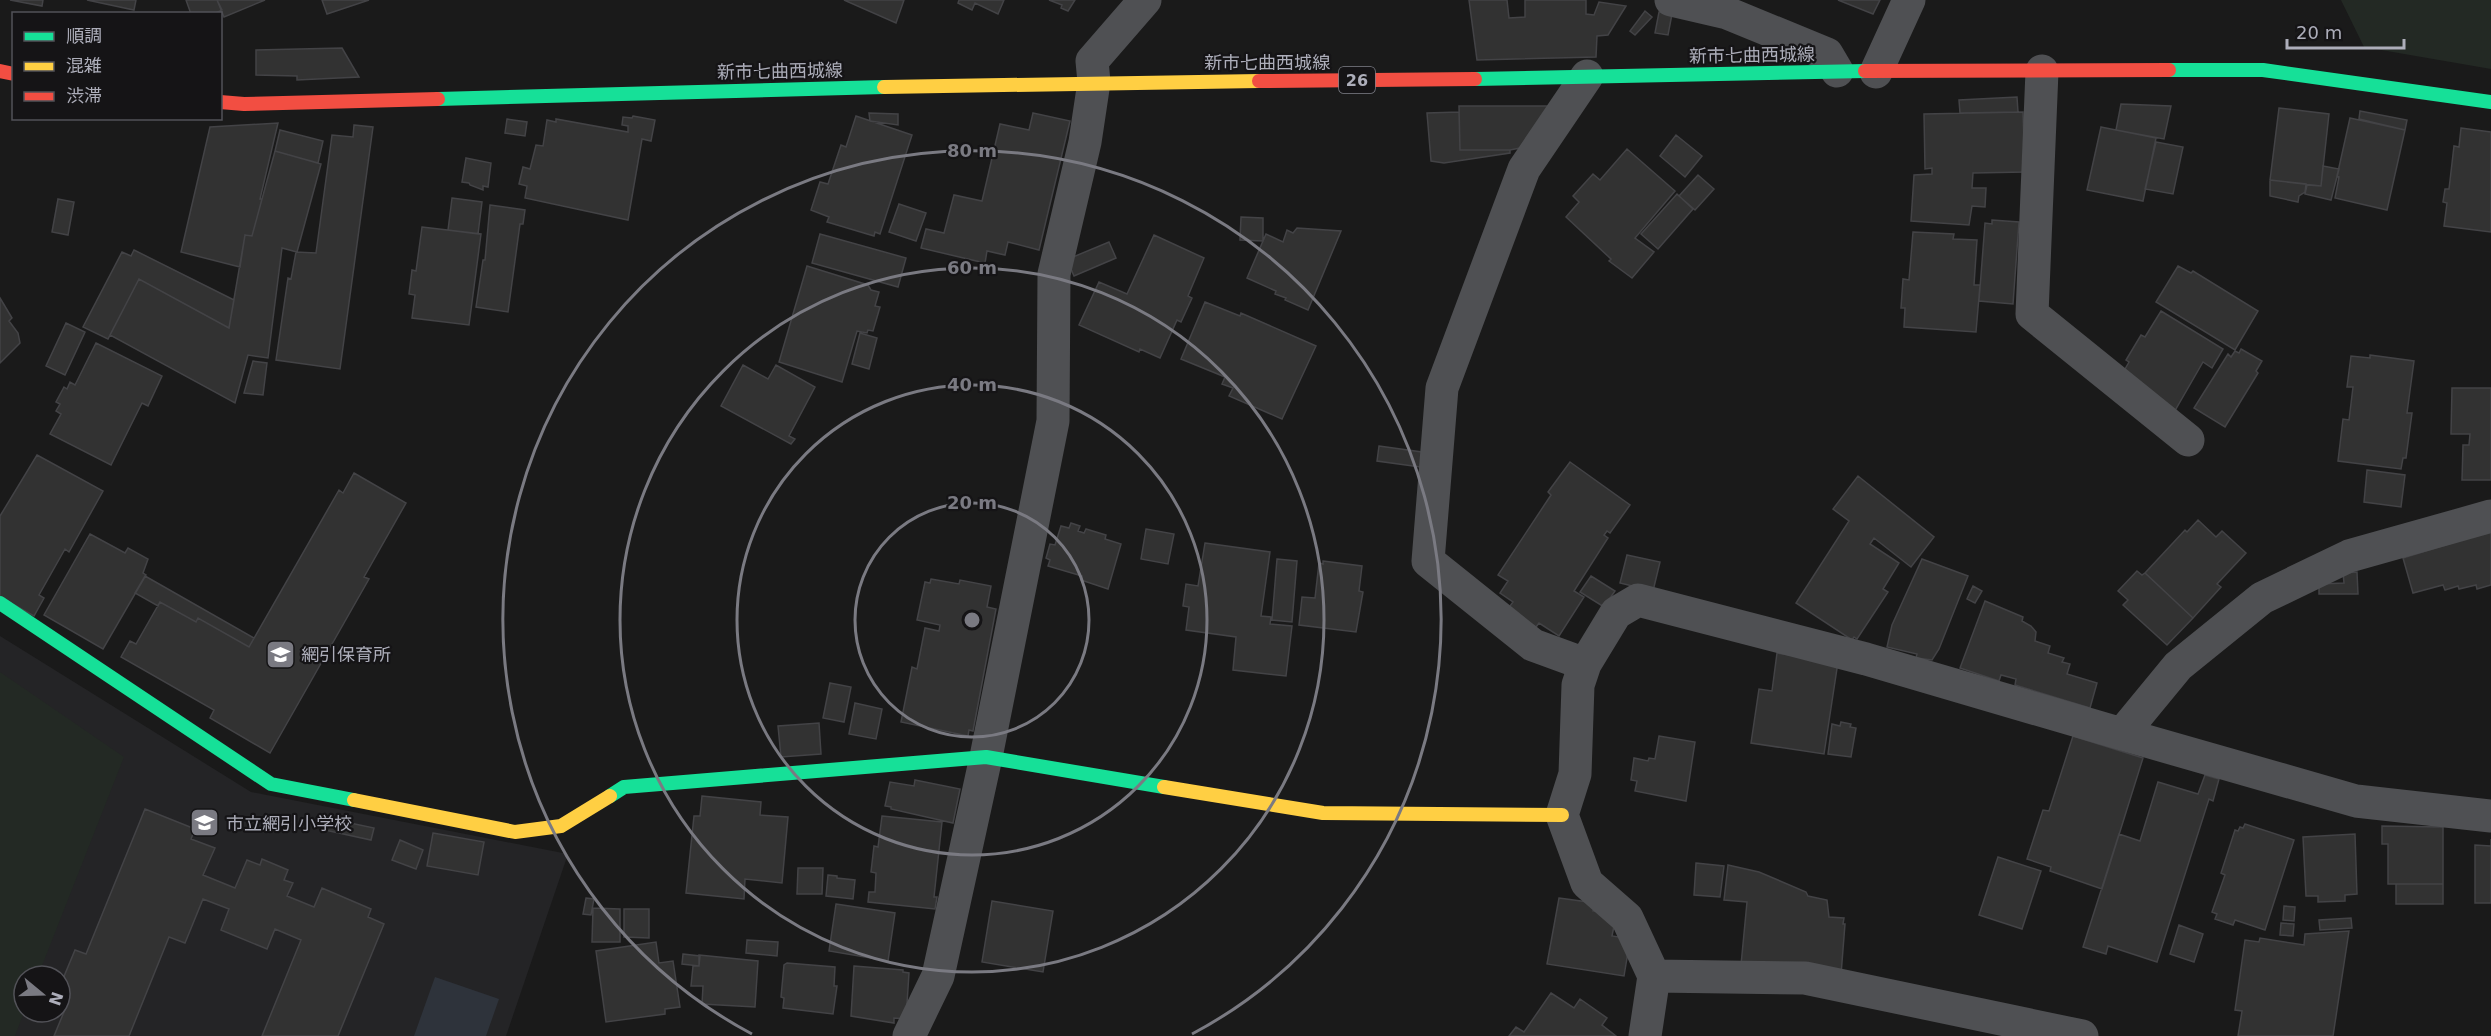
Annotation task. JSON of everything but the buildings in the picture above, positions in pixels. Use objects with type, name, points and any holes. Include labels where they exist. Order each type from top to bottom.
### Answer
[{"type":"main road","name":"新市七曲西城線","points":[[222,102],[244,104],[1094,82],[1837,71],[2263,70],[2491,102]]},
{"type":"main road","points":[[0,603],[271,784],[515,832],[561,826],[624,787],[986,757],[1323,813],[1562,815]]},
{"type":"street","points":[[909,1036],[938,976],[986,757],[1053,421],[1054,274],[1085,142],[1094,82],[1092,61],[1145,0]]},
{"type":"street","points":[[1671,0],[1727,13],[1827,54],[1837,71]]},
{"type":"street","points":[[1876,72],[1909,0]]},
{"type":"street","points":[[2042,71],[2032,314],[2188,440]]},
{"type":"street","points":[[1585,664],[1533,645],[1428,561],[1442,388],[1524,169],[1587,76]]},
{"type":"street","points":[[2122,734],[2178,666],[2262,598],[2349,556],[2491,516]]},
{"type":"street","points":[[1645,1036],[1654,976],[1627,918],[1587,883],[1562,815],[1575,774],[1578,685],[1585,664],[1616,613],[1638,600],[1866,659],[2356,801],[2491,816]]},
{"type":"street","points":[[1654,976],[1805,978],[2082,1036]]},
{"type":"shaded area","points":[[2341,0],[2491,0],[2491,69],[2364,47]]},
{"type":"shaded area","name":"市立網引小学校","points":[[0,636],[251,792],[568,854],[506,1036],[0,1036]]},
{"type":"shaded area","points":[[0,672],[124,757],[43,964],[12,964],[12,1024],[20,1024],[15,1036],[0,1036]]},
{"type":"shaded area","points":[[435,977],[499,999],[486,1036],[414,1036]]},
{"type":"traffic: fast","points":[[2169,70],[2263,70],[2491,102]]},
{"type":"traffic: fast","points":[[1475,79],[1865,71]]},
{"type":"traffic: fast","points":[[438,99],[884,87]]},
{"type":"traffic: fast","points":[[0,603],[271,784],[354,800]]},
{"type":"traffic: fast","points":[[610,796],[624,787],[986,757],[1164,787]]},
{"type":"traffic: slow","points":[[884,87],[1259,81]]},
{"type":"traffic: slow","points":[[1164,787],[1323,813],[1562,815]]},
{"type":"traffic: slow","points":[[354,800],[515,832],[561,826],[610,796]]},
{"type":"traffic: jam","points":[[1865,71],[2169,70]]},
{"type":"traffic: jam","points":[[0,71],[12,74]]},
{"type":"traffic: jam","points":[[1259,81],[1475,79]]},
{"type":"traffic: jam","points":[[222,102],[244,104],[438,99]]},
{"type":"place","name":"網引保育所","points":[[280,654]]},
{"type":"place","name":"市立網引小学校","points":[[205,823]]}]
